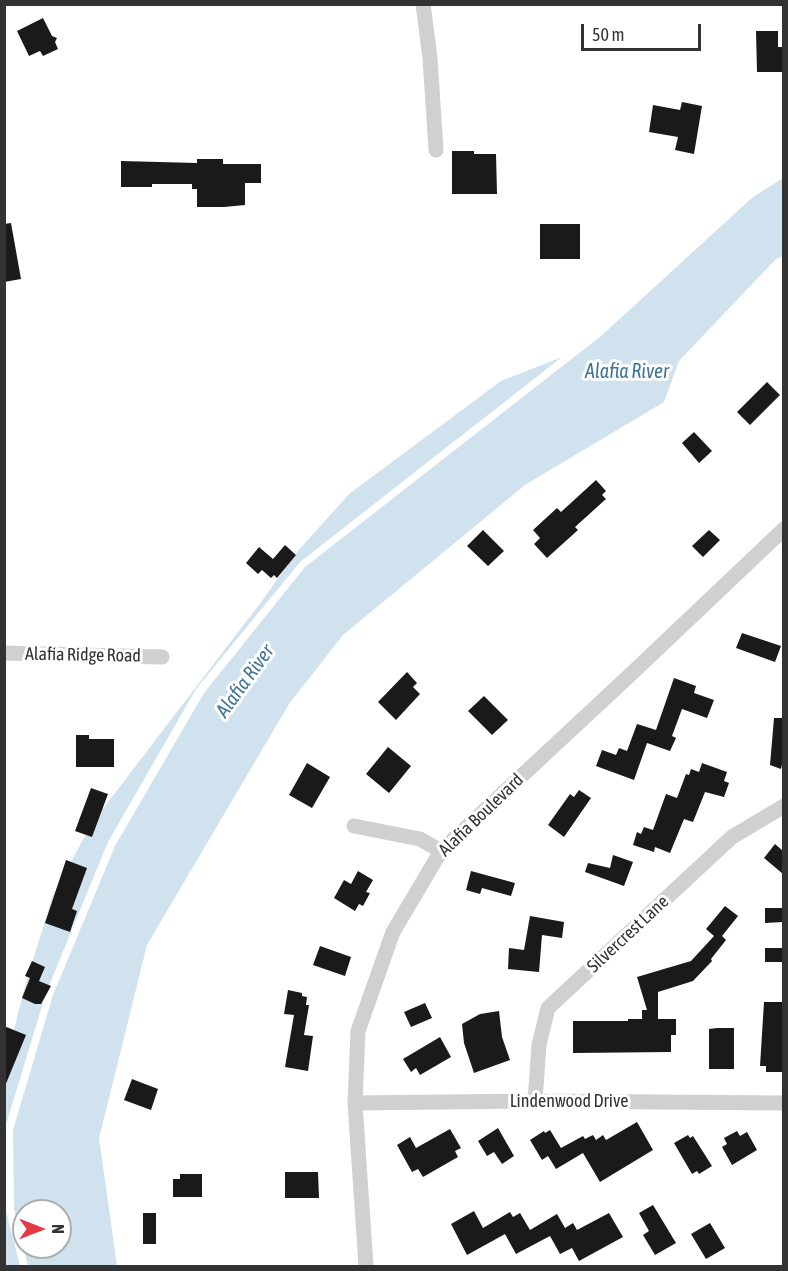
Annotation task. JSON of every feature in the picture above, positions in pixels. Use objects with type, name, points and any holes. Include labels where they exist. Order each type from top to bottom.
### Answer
[{"type":"street","points":[[423,4],[430,58],[436,150]]},
{"type":"street","name":"Alafia Boulevard","points":[[366,1266],[355,1103],[358,1031],[393,932],[441,850],[783,529]]},
{"type":"street","name":"Alafia Ridge Road","points":[[4,653],[162,657]]},
{"type":"street","name":"Silvercrest Lane","points":[[536,1101],[539,1045],[548,1008],[732,837],[783,806]]},
{"type":"street","points":[[354,826],[420,839],[441,850]]},
{"type":"street","name":"Lindenwood Drive","points":[[355,1103],[783,1102]]},
{"type":"water","name":"Alafia River","points":[[783,178],[783,256],[776,259],[679,361],[664,402],[525,485],[343,635],[289,704],[147,945],[99,1138],[117,1266],[28,1266],[26,1259],[72,1259],[72,1199],[14,1199],[13,1130],[53,995],[115,846],[204,693],[305,567],[601,336],[753,197]]},
{"type":"water","points":[[562,357],[300,562],[196,689],[108,842],[46,993],[5,1128],[5,1065],[25,986],[53,895],[92,823],[297,552],[349,494],[501,381]]},
{"type":"water","points":[[5,1128],[6,1211],[12,1235],[12,1259],[18,1259],[20,1266],[5,1266]]},
{"type":"building","points":[[43,18],[52,36],[57,38],[55,42],[58,49],[43,56],[40,51],[29,56],[17,31]]},
{"type":"building","points":[[756,31],[778,31],[778,47],[783,47],[783,72],[757,72]]},
{"type":"building","points":[[682,102],[702,106],[694,154],[675,150],[678,137],[649,132],[653,105],[680,110]]},
{"type":"building","points":[[452,151],[496,154],[497,194],[452,194]]},
{"type":"building","points":[[197,159],[223,159],[223,164],[261,164],[261,183],[245,183],[245,205],[224,207],[197,207],[197,189],[192,189],[192,184],[121,187],[121,161],[197,163]]},
{"type":"building","points":[[11,223],[21,279],[4,282],[4,224]]},
{"type":"building","points":[[540,224],[580,224],[580,259],[540,259]]},
{"type":"building","points":[[767,382],[780,395],[750,425],[737,412]]},
{"type":"building","points":[[694,432],[712,451],[699,463],[682,443]]},
{"type":"building","points":[[596,480],[606,491],[602,495],[606,499],[575,527],[578,530],[547,558],[534,544],[540,538],[533,530],[557,508],[561,512]]},
{"type":"building","points":[[483,530],[504,551],[488,566],[467,546]]},
{"type":"building","points":[[709,530],[720,540],[703,557],[692,546]]},
{"type":"building","points":[[285,545],[296,555],[277,578],[274,575],[271,578],[262,570],[258,574],[246,563],[259,547],[273,559]]},
{"type":"building","points":[[742,633],[781,646],[775,662],[736,648]]},
{"type":"building","points":[[407,672],[417,683],[413,687],[420,694],[396,720],[378,702]]},
{"type":"building","points":[[674,678],[696,686],[694,693],[714,700],[707,718],[682,709],[672,736],[676,738],[670,751],[647,743],[634,780],[596,766],[602,750],[616,755],[619,748],[627,751],[637,724],[656,730]]},
{"type":"building","points":[[484,696],[508,720],[492,735],[468,711]]},
{"type":"building","points":[[774,718],[783,718],[781,769],[770,765]]},
{"type":"building","points":[[76,735],[89,735],[89,739],[114,739],[114,767],[76,767]]},
{"type":"building","points":[[388,747],[411,766],[389,793],[366,774]]},
{"type":"building","points":[[307,763],[330,777],[312,808],[289,795]]},
{"type":"building","points":[[702,763],[727,772],[724,781],[729,783],[724,797],[705,792],[693,822],[684,819],[670,853],[655,847],[654,852],[633,845],[637,832],[641,834],[644,827],[653,830],[666,794],[677,798],[686,774],[689,775],[691,769],[699,772]]},
{"type":"building","points":[[91,788],[108,794],[92,837],[75,831]]},
{"type":"building","points":[[579,790],[591,798],[564,837],[548,825],[570,794],[574,797]]},
{"type":"building","points":[[775,844],[783,851],[783,874],[764,858]]},
{"type":"building","points":[[613,855],[633,862],[624,886],[585,872],[588,863],[610,868]]},
{"type":"building","points":[[66,860],[87,868],[72,909],[77,911],[70,932],[45,923]]},
{"type":"building","points":[[358,871],[373,880],[366,892],[370,893],[363,906],[359,904],[355,911],[334,898],[344,880],[351,884]]},
{"type":"building","points":[[471,871],[515,883],[511,896],[482,888],[480,894],[466,890]]},
{"type":"building","points":[[725,906],[738,916],[722,936],[726,940],[711,959],[712,961],[693,981],[658,992],[658,1019],[676,1019],[676,1035],[671,1035],[671,1052],[573,1053],[573,1021],[642,1019],[642,1010],[647,1010],[637,977],[691,961],[714,936],[706,929]]},
{"type":"building","points":[[765,908],[783,908],[783,922],[765,923]]},
{"type":"building","points":[[530,916],[564,922],[562,938],[542,935],[539,972],[508,969],[509,948],[524,950]]},
{"type":"building","points":[[320,946],[351,957],[345,976],[313,965]]},
{"type":"building","points":[[765,948],[783,948],[783,962],[765,962]]},
{"type":"building","points":[[32,961],[45,967],[39,981],[51,986],[41,1004],[35,1004],[22,998],[30,978],[25,976]]},
{"type":"building","points":[[288,990],[302,993],[302,996],[307,997],[306,1005],[309,1005],[304,1035],[313,1036],[308,1071],[285,1067],[294,1015],[284,1014]]},
{"type":"building","points":[[764,1002],[783,1002],[783,1072],[766,1072],[766,1066],[760,1066]]},
{"type":"building","points":[[425,1003],[432,1018],[411,1027],[404,1012]]},
{"type":"building","points":[[499,1011],[502,1037],[510,1060],[474,1073],[464,1043],[462,1024],[480,1014]]},
{"type":"building","points":[[4,1026],[26,1035],[5,1086],[4,1086]]},
{"type":"building","points":[[734,1028],[734,1069],[709,1069],[709,1029]]},
{"type":"building","points":[[440,1037],[451,1057],[420,1075],[416,1068],[411,1072],[403,1059]]},
{"type":"building","points":[[132,1079],[158,1089],[151,1110],[124,1100]]},
{"type":"building","points":[[637,1122],[653,1150],[600,1182],[583,1153],[556,1169],[548,1156],[542,1160],[530,1140],[550,1130],[561,1148],[583,1136],[585,1139],[593,1135],[596,1140],[603,1135],[606,1140]]},
{"type":"building","points":[[498,1128],[514,1156],[502,1164],[494,1152],[487,1156],[478,1141]]},
{"type":"building","points":[[450,1129],[461,1148],[455,1151],[458,1157],[423,1177],[418,1169],[412,1172],[397,1145],[410,1137],[416,1148]]},
{"type":"building","points":[[737,1131],[740,1136],[747,1132],[757,1150],[732,1165],[722,1147],[727,1144],[724,1138]]},
{"type":"building","points":[[688,1135],[690,1138],[693,1136],[712,1166],[699,1174],[697,1171],[692,1174],[674,1143]]},
{"type":"building","points":[[285,1172],[318,1172],[319,1198],[285,1198]]},
{"type":"building","points":[[180,1174],[202,1174],[202,1197],[173,1197],[173,1179],[180,1179]]},
{"type":"building","points":[[653,1205],[676,1243],[655,1255],[643,1235],[649,1231],[639,1213]]},
{"type":"building","points":[[474,1211],[483,1228],[510,1212],[513,1217],[520,1213],[530,1230],[557,1214],[565,1228],[573,1223],[577,1230],[609,1213],[623,1237],[579,1261],[572,1248],[560,1254],[550,1236],[516,1254],[505,1234],[467,1255],[451,1224]]},
{"type":"building","points":[[143,1213],[156,1213],[156,1244],[143,1244]]},
{"type":"building","points":[[710,1223],[725,1248],[706,1259],[691,1234]]}]
